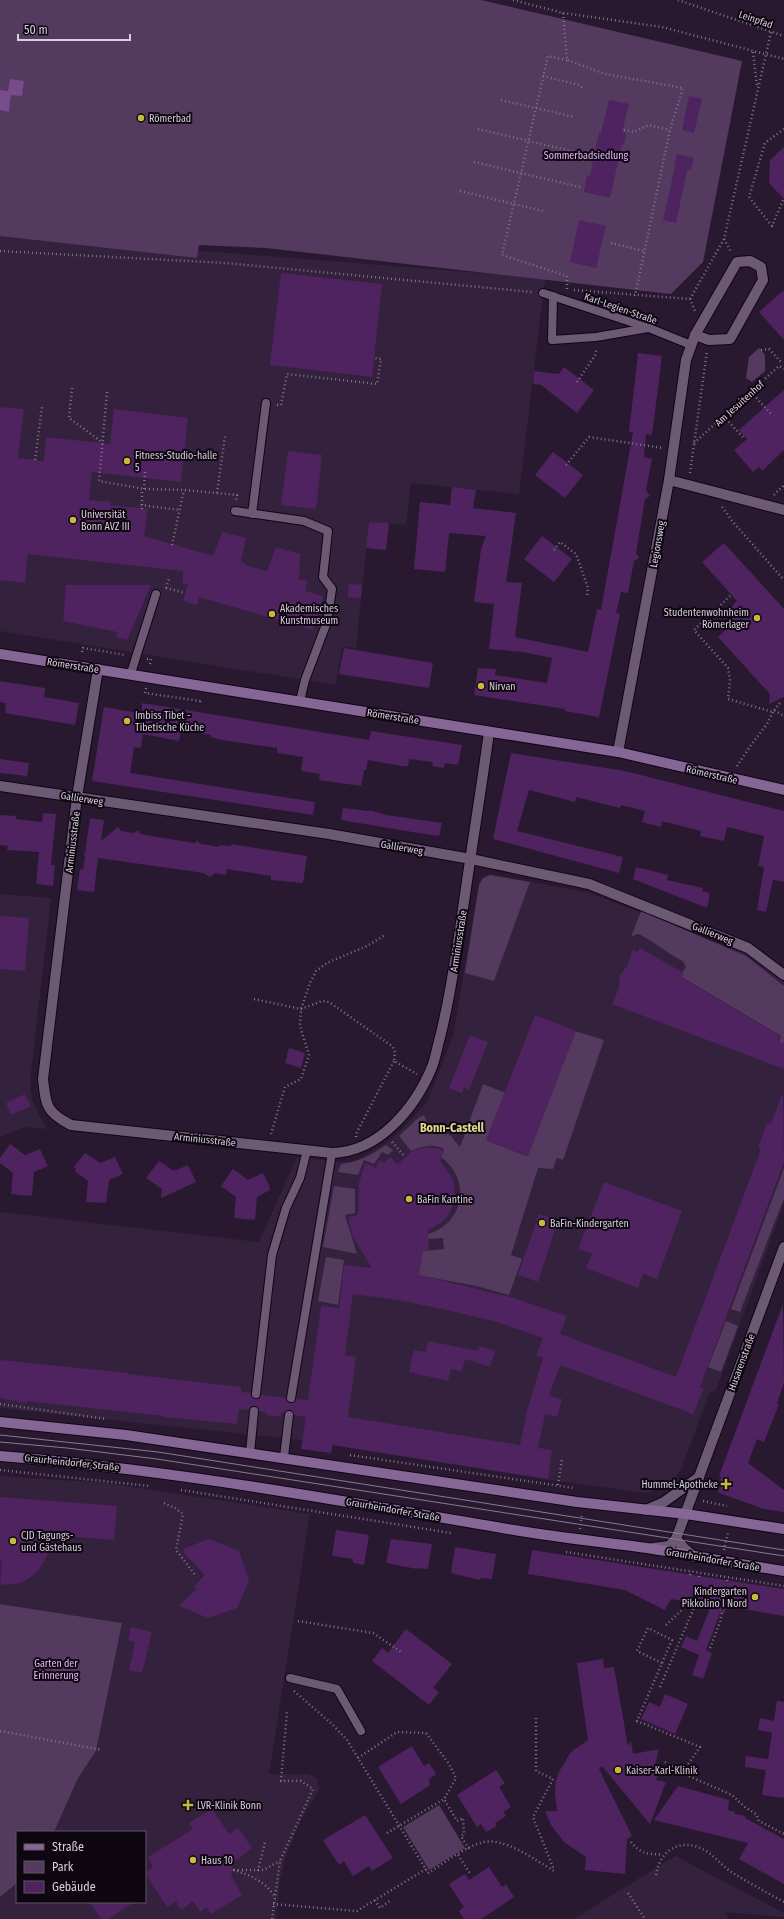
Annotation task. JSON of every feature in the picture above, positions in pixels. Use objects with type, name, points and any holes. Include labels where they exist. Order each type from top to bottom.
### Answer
[{"type":"main road","name":"Römerstraße","points":[[0,654],[618,752],[784,790]]},
{"type":"main road","points":[[0,1422],[126,1435],[284,1457],[577,1502],[686,1514],[784,1529]]},
{"type":"main road","name":"Graurheindorfer Straße","points":[[0,1456],[89,1463],[170,1473],[523,1532],[647,1548],[722,1562],[784,1571]]},
{"type":"street","name":"Legionsweg","points":[[618,752],[669,480],[686,360],[693,340],[700,326],[737,262],[750,261],[761,266],[763,280],[730,338],[693,340]]},
{"type":"street","points":[[669,480],[784,510]]},
{"type":"street","name":"Arminiusstraße","points":[[98,669],[77,797],[43,1079],[46,1104],[56,1117],[71,1125],[332,1153],[344,1153],[357,1149],[384,1132],[404,1114],[416,1099],[426,1080],[432,1065],[447,1011],[489,732]]},
{"type":"street","name":"Gallierweg","points":[[0,786],[329,834],[470,859],[589,884],[748,948],[784,975]]},
{"type":"street","name":"Husarenstraße","points":[[676,1539],[784,1247]]},
{"type":"street","points":[[646,1510],[664,1502],[699,1477]]},
{"type":"street","points":[[647,1548],[668,1546],[676,1539],[694,1557]]},
{"type":"lane","name":"Karl-Legien-Straße","points":[[543,293],[648,328],[693,340]]},
{"type":"lane","points":[[553,296],[552,340],[596,337],[648,328]]},
{"type":"lane","points":[[252,514],[266,403]]},
{"type":"lane","points":[[235,511],[304,521],[328,531],[323,577],[332,589],[327,622],[305,680],[300,701]]},
{"type":"lane","points":[[131,674],[156,594]]},
{"type":"lane","points":[[256,1394],[272,1255],[286,1208],[300,1178],[307,1150]]},
{"type":"lane","points":[[291,1398],[332,1153]]},
{"type":"lane","points":[[250,1453],[254,1411]]},
{"type":"lane","points":[[284,1457],[289,1415]]},
{"type":"lane","points":[[290,1683],[337,1689],[361,1731]]},
{"type":"path","points":[[513,0],[563,13],[662,27],[784,59]]},
{"type":"path","name":"Leinpfad","points":[[678,0],[784,36]]},
{"type":"path","points":[[563,13],[567,60]]},
{"type":"path","points":[[700,326],[690,299],[724,239],[771,32]]},
{"type":"path","points":[[753,52],[757,89]]},
{"type":"path","points":[[567,289],[567,276],[502,255],[548,56],[567,60],[605,74],[683,88],[670,130],[635,296]]},
{"type":"path","points":[[543,76],[579,85],[584,89]]},
{"type":"path","points":[[501,100],[575,117]]},
{"type":"path","points":[[624,130],[634,132],[649,125],[670,130]]},
{"type":"path","points":[[478,129],[575,152]]},
{"type":"path","points":[[784,129],[765,143],[750,197],[772,226],[784,198]]},
{"type":"path","points":[[474,162],[580,186]]},
{"type":"path","points":[[460,191],[543,211]]},
{"type":"path","points":[[611,243],[644,251]]},
{"type":"path","points":[[0,251],[225,263],[543,293]]},
{"type":"path","points":[[553,296],[567,289],[635,296],[690,299]]},
{"type":"path","points":[[577,382],[596,354],[596,337]]},
{"type":"path","points":[[688,486],[709,340]]},
{"type":"path","points":[[761,350],[770,349],[782,364],[784,360]]},
{"type":"path","points":[[283,398],[287,374],[377,384],[381,358],[374,358]]},
{"type":"path","name":"Am Jesuitenhof","points":[[694,443],[782,364]]},
{"type":"path","points":[[779,366],[784,369]]},
{"type":"path","points":[[72,388],[69,418],[103,443]]},
{"type":"path","points":[[107,392],[99,481],[143,489],[184,490],[237,495]]},
{"type":"path","points":[[751,392],[771,414]]},
{"type":"path","points":[[35,460],[42,407]]},
{"type":"path","points":[[724,416],[744,438]]},
{"type":"path","points":[[217,493],[226,436]]},
{"type":"path","points":[[566,465],[589,437],[674,450]]},
{"type":"path","points":[[145,471],[142,507],[179,510]]},
{"type":"path","points":[[172,545],[184,490]]},
{"type":"path","points":[[712,492],[733,522],[784,580]]},
{"type":"path","points":[[554,550],[560,542],[576,554],[588,588],[587,596]]},
{"type":"path","points":[[166,588],[185,593]]},
{"type":"path","points":[[730,596],[694,630],[728,668],[730,680],[728,699],[774,711],[784,716]]},
{"type":"path","points":[[82,652],[83,648],[151,659],[150,664]]},
{"type":"path","points":[[146,687],[145,693],[200,701],[201,694]]},
{"type":"path","points":[[729,778],[780,703]]},
{"type":"path","points":[[267,1146],[285,1087],[301,1079],[309,1055],[300,1026],[301,1009],[316,971],[327,963],[367,946],[385,935]]},
{"type":"path","points":[[254,999],[301,1009],[322,1001],[329,1002],[392,1046],[395,1052],[394,1061],[356,1134],[357,1149]]},
{"type":"path","points":[[394,1061],[426,1080]]},
{"type":"path","points":[[384,1132],[405,1157]]},
{"type":"path","points":[[562,1460],[558,1485],[580,1488]]},
{"type":"path","points":[[0,1470],[152,1486]]},
{"type":"path","points":[[175,1489],[458,1535]]},
{"type":"path","points":[[164,1503],[183,1514],[176,1550],[196,1576]]},
{"type":"path","points":[[572,1529],[580,1530],[583,1511],[576,1510]]},
{"type":"path","points":[[720,1576],[730,1520]]},
{"type":"path","points":[[562,1551],[784,1586]]},
{"type":"path","points":[[690,1575],[691,1571]]},
{"type":"path","points":[[727,1581],[728,1577]]},
{"type":"path","points":[[666,1625],[685,1607],[686,1601]]},
{"type":"path","points":[[660,1687],[693,1610],[694,1603]]},
{"type":"path","points":[[710,1648],[720,1622],[722,1612]]},
{"type":"path","points":[[298,1621],[373,1633],[401,1652]]},
{"type":"path","points":[[662,1663],[637,1651],[648,1628],[672,1640],[637,1721],[700,1747],[682,1773]]},
{"type":"path","points":[[290,1683],[347,1740],[428,1873],[480,1842],[493,1841],[503,1843],[554,1871],[533,1817],[553,1779],[536,1771],[536,1718]]},
{"type":"path","points":[[272,1919],[280,1861],[313,1789],[301,1781],[281,1781],[287,1712]]},
{"type":"path","points":[[0,1731],[102,1750]]},
{"type":"path","points":[[357,1758],[397,1732],[426,1733],[449,1764],[456,1778],[444,1799],[387,1833]]},
{"type":"path","points":[[665,1762],[682,1773],[732,1795],[745,1807],[756,1814],[759,1821],[784,1834]]},
{"type":"path","points":[[444,1799],[457,1821],[463,1818],[464,1834],[461,1836],[468,1848]]},
{"type":"path","points":[[258,1871],[265,1842]]},
{"type":"path","points":[[631,1842],[640,1852],[647,1854],[664,1854]]},
{"type":"path","points":[[656,1874],[658,1863],[664,1854],[676,1846],[692,1846],[706,1851],[729,1870],[784,1902]]},
{"type":"path","points":[[458,1855],[471,1875]]},
{"type":"path","points":[[274,1896],[264,1883],[250,1875],[234,1870],[258,1871],[280,1861]]},
{"type":"path","points":[[273,1904],[357,1911],[426,1869]]},
{"type":"path","points":[[628,1892],[645,1919]]},
{"type":"path","points":[[375,1900],[380,1908],[391,1900]]},
{"type":"shaded area","points":[[10,79],[24,81],[22,96],[11,95],[9,112],[0,110],[0,90],[8,91]]},
{"type":"shaded area","points":[[0,235],[545,278],[519,494],[411,483],[406,525],[369,522],[356,648],[342,647],[336,685],[0,631]]},
{"type":"shaded area","points":[[490,874],[590,893],[747,954],[784,982],[784,1203],[716,1390],[710,1392],[681,1469],[675,1478],[664,1487],[646,1493],[550,1480],[292,1439],[0,1408],[0,1212],[259,1242],[297,1157],[352,1162],[383,1145],[399,1132],[427,1102],[453,1036],[479,883],[482,878]]},
{"type":"shaded area","points":[[0,894],[51,898],[30,1082],[32,1100],[46,1129],[24,1127],[0,1137]]},
{"type":"shaded area","points":[[0,1476],[107,1483],[310,1514],[269,1774],[309,1774],[317,1779],[319,1790],[301,1820],[287,1853],[280,1879],[276,1919],[0,1919],[0,1897],[16,1884],[16,1903],[146,1903],[146,1831],[54,1831],[78,1778],[96,1751],[122,1623],[0,1604]]},
{"type":"shaded area","points":[[675,1856],[784,1913],[784,1917],[725,1912],[729,1919],[574,1919]]},
{"type":"green space","name":"Sommerbadsiedlung","points":[[0,0],[481,0],[742,61],[703,262],[671,294],[266,248],[199,245],[197,258],[0,236]]},
{"type":"green space","points":[[759,348],[765,355],[765,371],[752,382],[746,378],[749,357]]},
{"type":"green space","points":[[490,875],[530,882],[494,981],[465,973],[479,885],[483,878]]},
{"type":"green space","points":[[641,911],[746,956],[784,986],[784,1048],[778,1045],[781,1036],[680,976],[686,967],[683,961],[641,935],[637,934],[631,937]]},
{"type":"green space","points":[[575,1031],[604,1040],[563,1160],[557,1158],[553,1169],[538,1168],[511,1255],[522,1259],[509,1295],[476,1286],[417,1275],[421,1251],[444,1249],[443,1238],[428,1239],[428,1234],[450,1221],[460,1200],[460,1189],[457,1177],[451,1166],[441,1157],[444,1149],[436,1146],[428,1146],[411,1151],[399,1136],[418,1118],[424,1115],[428,1125],[450,1135],[460,1147],[483,1084],[506,1093],[488,1141],[527,1156]]},
{"type":"green space","points":[[386,1145],[393,1150],[388,1155],[382,1152],[374,1164],[364,1160],[358,1175],[338,1172],[341,1164],[354,1162],[365,1158]]},
{"type":"green space","points":[[784,1168],[784,1198],[740,1312],[731,1309]]},
{"type":"green space","points":[[334,1186],[355,1189],[355,1213],[345,1215],[357,1254],[323,1247]]},
{"type":"green space","points":[[326,1257],[344,1260],[338,1305],[318,1301]]},
{"type":"green space","points":[[726,1321],[738,1326],[721,1372],[708,1367]]},
{"type":"green space","name":"Garten der Erinnerung","points":[[0,1604],[122,1623],[96,1751],[78,1778],[54,1831],[16,1831],[16,1884],[0,1897]]},
{"type":"green space","points":[[439,1805],[465,1848],[429,1870],[403,1827]]},
{"type":"building","points":[[689,96],[702,99],[694,133],[682,130]]},
{"type":"building","points":[[609,100],[629,104],[622,132],[626,133],[624,145],[622,144],[610,198],[584,192],[587,175],[590,176],[599,132],[601,133]]},
{"type":"building","points":[[784,147],[784,199],[769,183],[770,160]]},
{"type":"building","points":[[677,154],[694,158],[691,170],[687,170],[676,223],[663,220]]},
{"type":"building","points":[[579,220],[606,226],[596,268],[570,262]]},
{"type":"building","points":[[281,273],[382,284],[372,377],[270,365]]},
{"type":"building","points":[[784,290],[784,340],[759,312]]},
{"type":"building","points":[[638,353],[662,356],[652,435],[646,434],[644,457],[652,459],[646,490],[650,496],[645,499],[636,553],[639,558],[634,561],[628,593],[621,592],[616,613],[620,614],[599,717],[565,711],[565,709],[474,695],[478,668],[496,669],[495,675],[547,683],[552,658],[523,652],[489,649],[494,604],[474,602],[481,549],[486,536],[449,533],[445,572],[414,569],[420,502],[450,505],[452,487],[476,490],[473,508],[516,513],[506,582],[522,583],[515,637],[588,652],[597,609],[601,610],[633,432],[629,432]]},
{"type":"building","points":[[564,367],[594,390],[577,413],[541,385],[533,384],[534,371],[559,374]]},
{"type":"building","points":[[784,390],[784,450],[762,471],[759,467],[753,472],[734,450],[747,439],[739,430]]},
{"type":"building","name":"Universität Bonn AVZ III","points":[[0,407],[24,409],[18,458],[44,461],[46,437],[110,444],[114,409],[188,418],[181,482],[92,472],[89,500],[111,502],[110,505],[148,509],[144,536],[213,556],[222,532],[246,538],[241,561],[248,566],[267,571],[276,547],[300,554],[299,579],[308,581],[305,591],[323,596],[313,630],[199,597],[197,605],[183,601],[188,584],[183,583],[183,571],[28,554],[25,583],[0,580]]},
{"type":"building","points":[[288,451],[322,455],[316,509],[281,505]]},
{"type":"building","points":[[553,452],[583,475],[565,498],[535,475]]},
{"type":"building","points":[[369,522],[389,523],[386,550],[366,548]]},
{"type":"building","points":[[542,536],[572,559],[554,582],[524,559]]},
{"type":"building","name":"Studentenwohnheim Römerlager","points":[[724,543],[784,609],[784,697],[769,704],[770,694],[718,637],[733,623],[725,613],[737,601],[702,562]]},
{"type":"building","points":[[349,584],[362,585],[361,598],[348,597]]},
{"type":"building","points":[[66,585],[151,585],[127,640],[116,637],[117,632],[63,621]]},
{"type":"building","points":[[344,648],[433,663],[429,688],[339,674]]},
{"type":"building","points":[[0,681],[45,688],[44,697],[79,703],[75,725],[5,713],[6,703],[0,702]]},
{"type":"building","points":[[142,703],[369,740],[371,731],[462,745],[458,765],[445,763],[444,768],[432,766],[433,762],[409,759],[408,766],[368,760],[366,770],[364,770],[361,786],[319,780],[320,774],[301,771],[303,757],[277,753],[277,748],[222,740],[211,737],[211,735],[181,730],[179,741],[143,734],[141,748],[134,747],[130,773],[315,802],[313,815],[92,781],[104,707],[138,713],[138,711],[142,711]]},
{"type":"building","points":[[511,753],[625,771],[784,811],[784,882],[773,880],[766,912],[757,910],[764,867],[758,866],[764,836],[727,827],[724,841],[700,836],[701,831],[662,821],[661,827],[642,822],[645,811],[621,805],[620,808],[576,797],[575,802],[529,790],[517,831],[623,857],[619,873],[493,839]]},
{"type":"building","points":[[0,759],[29,763],[27,776],[0,773]]},
{"type":"building","points":[[343,808],[370,810],[386,815],[442,823],[439,836],[418,833],[341,820]]},
{"type":"building","points":[[43,813],[56,814],[51,865],[55,865],[53,886],[36,884],[39,852],[7,850],[8,846],[0,845],[0,815],[16,816],[16,819],[42,822]]},
{"type":"building","points":[[90,818],[104,820],[101,841],[118,827],[121,831],[134,833],[138,830],[140,834],[194,843],[198,841],[200,844],[218,847],[220,845],[231,846],[231,844],[307,856],[303,883],[271,880],[271,876],[227,869],[226,875],[215,873],[210,877],[204,873],[98,858],[94,892],[77,890],[80,869],[83,870],[85,856],[83,855],[85,853]]},
{"type":"building","points":[[636,867],[668,875],[667,880],[703,888],[702,891],[710,893],[707,908],[633,879]]},
{"type":"building","points":[[0,916],[29,918],[25,971],[0,969]]},
{"type":"building","points":[[640,948],[684,973],[681,977],[780,1036],[778,1042],[784,1043],[784,1069],[612,1004],[619,988],[620,975],[627,966],[633,949],[637,952]]},
{"type":"building","points":[[535,1015],[576,1031],[528,1156],[486,1140]]},
{"type":"building","points":[[470,1035],[488,1042],[469,1090],[464,1087],[462,1093],[449,1088]]},
{"type":"building","points":[[289,1048],[305,1053],[301,1068],[285,1063]]},
{"type":"building","points":[[783,1092],[784,1162],[700,1387],[704,1388],[693,1414],[560,1365],[549,1396],[562,1399],[557,1417],[545,1414],[538,1448],[552,1450],[548,1479],[333,1445],[331,1453],[301,1449],[306,1417],[294,1415],[290,1410],[281,1414],[281,1417],[266,1415],[266,1412],[259,1411],[255,1406],[251,1406],[249,1410],[239,1409],[237,1424],[27,1401],[27,1403],[0,1398],[0,1360],[128,1373],[241,1387],[241,1392],[251,1393],[255,1399],[259,1399],[261,1395],[286,1398],[287,1402],[290,1403],[295,1402],[296,1399],[308,1400],[321,1306],[339,1308],[344,1265],[372,1268],[353,1237],[348,1217],[358,1215],[359,1183],[365,1163],[376,1168],[379,1160],[384,1163],[390,1157],[398,1164],[412,1151],[428,1147],[444,1150],[440,1161],[453,1179],[455,1194],[453,1206],[448,1216],[441,1223],[428,1230],[429,1251],[423,1250],[419,1275],[514,1298],[567,1316],[560,1334],[676,1377],[761,1149],[758,1148],[767,1123],[771,1124]],"holes":[[[353,1294],[398,1300],[497,1322],[543,1338],[536,1355],[543,1358],[528,1407],[520,1445],[348,1417],[356,1357],[345,1355]]]},
{"type":"building","points":[[25,1094],[31,1106],[11,1115],[6,1103]]},
{"type":"building","points":[[10,1144],[25,1155],[40,1149],[48,1166],[34,1172],[32,1195],[30,1196],[11,1194],[13,1173],[0,1163],[0,1158]]},
{"type":"building","points":[[85,1153],[100,1163],[115,1157],[123,1174],[109,1180],[106,1203],[86,1202],[88,1181],[75,1171],[76,1169],[74,1167]]},
{"type":"building","points":[[159,1161],[174,1171],[188,1165],[196,1182],[161,1198],[162,1189],[146,1178]]},
{"type":"building","points":[[233,1169],[248,1180],[263,1173],[269,1185],[270,1190],[257,1197],[255,1220],[234,1218],[236,1197],[221,1186]]},
{"type":"building","points":[[604,1182],[682,1211],[657,1279],[643,1274],[638,1288],[586,1268],[592,1254],[578,1249]]},
{"type":"building","points":[[539,1214],[558,1220],[538,1282],[518,1275]]},
{"type":"building","points":[[783,1304],[784,1383],[777,1403],[779,1404],[764,1442],[757,1439],[748,1463],[784,1490],[784,1512],[764,1509],[719,1493],[717,1487],[721,1477],[719,1476]]},
{"type":"building","points":[[428,1341],[478,1351],[480,1346],[495,1351],[490,1367],[465,1359],[462,1371],[451,1369],[448,1381],[409,1372],[414,1350],[426,1352]]},
{"type":"building","name":"CJD Tagungs- und Gästehaus","points":[[0,1497],[117,1506],[114,1540],[51,1535],[48,1554],[38,1571],[20,1583],[0,1585],[2,1561],[0,1561]]},
{"type":"building","points":[[336,1530],[369,1535],[364,1565],[353,1563],[353,1559],[332,1556]]},
{"type":"building","points":[[209,1539],[239,1551],[249,1581],[237,1608],[208,1618],[179,1606],[197,1589],[194,1586],[205,1575],[183,1552],[185,1548]]},
{"type":"building","points":[[391,1539],[432,1544],[428,1569],[417,1569],[386,1563]]},
{"type":"building","points":[[455,1547],[496,1554],[492,1579],[481,1578],[480,1580],[451,1573]]},
{"type":"building","points":[[532,1550],[784,1589],[784,1616],[726,1606],[725,1613],[718,1612],[720,1613],[706,1650],[712,1653],[703,1679],[692,1675],[699,1655],[681,1647],[686,1636],[697,1641],[711,1606],[671,1599],[665,1610],[625,1590],[528,1574]]},
{"type":"building","points":[[131,1627],[152,1632],[142,1673],[129,1670],[135,1642],[128,1640]]},
{"type":"building","points":[[406,1629],[452,1664],[433,1688],[439,1692],[429,1705],[372,1661],[382,1648],[388,1653]]},
{"type":"building","name":"Kaiser-Karl-Klinik","points":[[603,1659],[604,1668],[614,1667],[628,1746],[631,1741],[633,1754],[659,1749],[654,1769],[659,1770],[656,1780],[666,1782],[650,1824],[602,1766],[599,1769],[632,1836],[627,1839],[625,1874],[585,1870],[586,1857],[564,1842],[551,1825],[545,1811],[557,1811],[555,1793],[556,1780],[560,1770],[571,1752],[588,1740],[577,1663]]},
{"type":"building","points":[[665,1694],[688,1704],[675,1734],[641,1719],[649,1702],[660,1707]]},
{"type":"building","points":[[777,1701],[784,1702],[783,1798],[762,1795],[766,1770],[745,1767],[746,1756],[768,1759],[772,1733],[758,1730],[760,1718],[774,1721]]},
{"type":"building","points":[[412,1746],[424,1766],[429,1763],[436,1774],[429,1779],[430,1785],[401,1804],[378,1767]]},
{"type":"building","points":[[496,1770],[505,1783],[499,1787],[511,1807],[503,1812],[506,1816],[495,1823],[497,1826],[486,1832],[481,1824],[477,1827],[457,1795]]},
{"type":"building","points":[[678,1786],[729,1800],[728,1810],[735,1812],[735,1814],[745,1816],[745,1818],[784,1839],[784,1884],[739,1859],[748,1843],[654,1820]]},
{"type":"building","name":"Haus 10","points":[[212,1809],[229,1834],[238,1828],[252,1848],[234,1862],[231,1876],[242,1895],[211,1914],[206,1907],[200,1912],[193,1901],[181,1910],[176,1901],[167,1907],[146,1875],[146,1872],[153,1867],[148,1857],[193,1829],[189,1823]]},
{"type":"building","points":[[365,1815],[393,1858],[372,1871],[369,1866],[353,1876],[344,1861],[339,1865],[323,1840]]},
{"type":"building","points":[[489,1867],[502,1887],[506,1884],[514,1897],[481,1919],[464,1919],[459,1911],[464,1907],[449,1884],[465,1874],[469,1880]]},
{"type":"building","points":[[91,1903],[132,1903],[108,1919],[101,1919]]},
{"type":"tram line","points":[[0,1435],[158,1452],[784,1550]]},
{"type":"tram line","points":[[0,1442],[67,1448],[157,1459],[784,1556]]},
{"type":"place","name":"Römerbad","points":[[141,118]]},
{"type":"place","name":"Fitness-Studio-halle 5","points":[[127,461]]},
{"type":"place","name":"Universität Bonn AVZ III","points":[[73,520]]},
{"type":"place","name":"Akademisches Kunstmuseum","points":[[272,614]]},
{"type":"place","name":"Studentenwohnheim Römerlager","points":[[757,618]]},
{"type":"place","name":"Nirvan","points":[[481,686]]},
{"type":"place","name":"Imbiss Tibet - Tibetische Küche","points":[[127,721]]},
{"type":"place","name":"BaFin Kantine","points":[[409,1199]]},
{"type":"place","name":"BaFin-Kindergarten","points":[[542,1223]]},
{"type":"place","name":"Hummel-Apotheke","points":[[726,1484]]},
{"type":"place","name":"CJD Tagungs- und Gästehaus","points":[[13,1541]]},
{"type":"place","name":"Kindergarten Pikkolino I Nord","points":[[755,1597]]},
{"type":"place","name":"Kaiser-Karl-Klinik","points":[[618,1770]]},
{"type":"place","name":"LVR-Klinik Bonn","points":[[188,1805]]},
{"type":"place","name":"Haus 10","points":[[193,1860]]},
{"type":"district","name":"Bonn-Castell","points":[[452,1128]]}]
